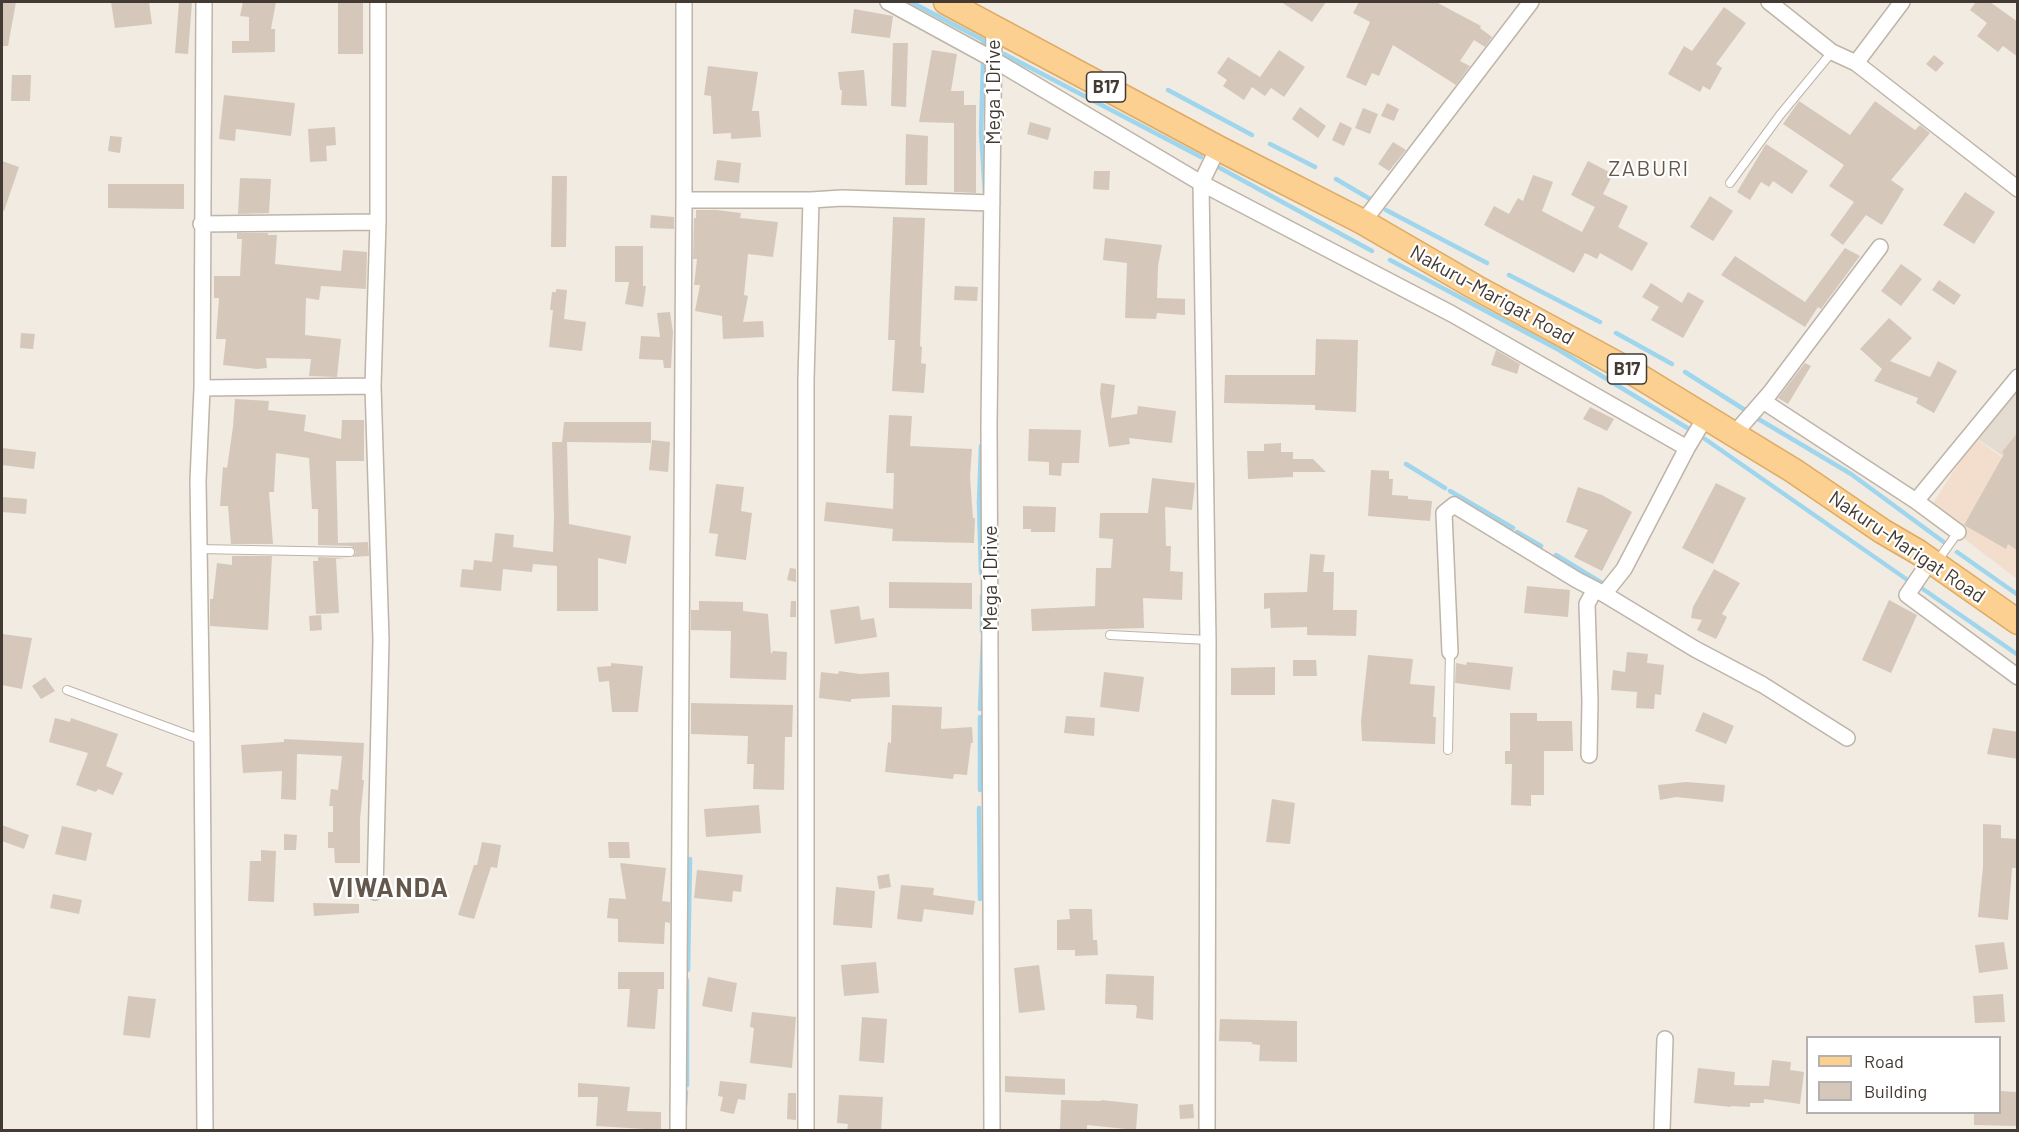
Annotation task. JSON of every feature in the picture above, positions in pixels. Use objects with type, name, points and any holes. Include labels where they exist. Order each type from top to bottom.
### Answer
[{"type":"main road","name":"Nakuru-Marigat Road","points":[[946,2],[1218,148],[1363,222],[1475,287],[1632,372],[1734,434],[1933,562],[2018,622]]},
{"type":"street","points":[[204,2],[201,224],[202,388],[198,481],[205,1131]]},
{"type":"street","points":[[375,892],[381,640],[373,387],[378,222],[378,2]]},
{"type":"street","points":[[678,1131],[684,2]]},
{"type":"street","points":[[888,2],[994,60],[1201,183],[1452,314],[1687,448]]},
{"type":"street","points":[[1363,222],[1531,2]]},
{"type":"street","points":[[1769,2],[1832,52],[1856,63],[2018,189]]},
{"type":"street","points":[[1856,63],[1902,2]]},
{"type":"street","name":"Mega 1 Drive","points":[[992,1131],[989,424],[994,26]]},
{"type":"street","points":[[1207,1131],[1208,640],[1201,183],[1218,148]]},
{"type":"street","points":[[684,200],[843,198],[992,203]]},
{"type":"street","points":[[806,1131],[806,379],[811,200]]},
{"type":"street","points":[[201,224],[378,222]]},
{"type":"street","points":[[1734,434],[1763,401],[1880,247]]},
{"type":"street","points":[[1916,501],[2018,377]]},
{"type":"street","points":[[202,388],[373,387]]},
{"type":"street","points":[[1763,401],[1916,501],[1958,532]]},
{"type":"street","points":[[1589,755],[1587,604],[1624,569],[1705,418]]},
{"type":"street","points":[[1450,652],[1444,513],[1454,505],[1695,649],[1763,685],[1847,738]]},
{"type":"street","points":[[1933,562],[1907,595],[2018,677]]},
{"type":"street","points":[[1662,1131],[1665,1039]]},
{"type":"lane","points":[[1730,183],[1780,115],[1832,52]]},
{"type":"lane","points":[[1933,562],[1958,532]]},
{"type":"lane","points":[[200,549],[350,552]]},
{"type":"lane","points":[[1110,635],[1208,640]]},
{"type":"lane","points":[[1448,750],[1450,652]]},
{"type":"lane","points":[[67,690],[202,740]]},
{"type":"shaded area","points":[[2017,387],[2017,466],[1978,439]]},
{"type":"shaded area","points":[[1975,438],[2017,468],[2017,579],[1928,511]]},
{"type":"building","points":[[2,2],[16,2],[8,46],[2,46]]},
{"type":"building","points":[[111,2],[149,2],[152,24],[115,28]]},
{"type":"building","points":[[179,2],[192,2],[188,54],[175,53]]},
{"type":"building","points":[[243,2],[276,2],[271,29],[275,29],[275,52],[232,53],[232,41],[249,41],[249,17],[240,16]]},
{"type":"building","points":[[338,2],[363,2],[363,54],[338,54]]},
{"type":"building","points":[[1281,2],[1326,2],[1312,22]]},
{"type":"building","points":[[1359,2],[1436,2],[1481,26],[1480,28],[1492,37],[1485,47],[1474,40],[1460,61],[1470,66],[1456,85],[1393,45],[1379,76],[1372,73],[1366,86],[1346,77],[1370,22],[1353,13]]},
{"type":"building","points":[[1976,2],[1990,2],[2018,22],[2018,57],[2003,46],[1998,52],[1977,36],[1987,23],[1970,10]]},
{"type":"building","points":[[1724,7],[1746,23],[1716,64],[1722,68],[1710,90],[1703,86],[1700,92],[1668,74],[1684,46],[1692,51]]},
{"type":"building","points":[[854,9],[893,16],[890,38],[851,33]]},
{"type":"building","points":[[893,43],[908,43],[906,107],[891,106]]},
{"type":"building","points":[[932,50],[957,54],[951,91],[964,91],[964,105],[976,105],[976,193],[954,192],[954,123],[919,122]]},
{"type":"building","points":[[1279,50],[1305,67],[1284,97],[1271,88],[1265,96],[1252,87],[1244,100],[1223,86],[1227,80],[1217,73],[1228,57],[1260,77]]},
{"type":"building","points":[[1934,55],[1944,63],[1936,72],[1926,64]]},
{"type":"building","points":[[708,66],[758,72],[752,111],[759,111],[761,137],[731,139],[731,133],[713,134],[711,96],[704,95]]},
{"type":"building","points":[[864,70],[867,106],[841,105],[842,90],[840,90],[838,72]]},
{"type":"building","points":[[12,75],[31,75],[30,101],[11,101]]},
{"type":"building","points":[[224,95],[295,103],[291,136],[236,129],[235,141],[219,139]]},
{"type":"building","points":[[1799,101],[1850,135],[1875,101],[1915,130],[1920,125],[1930,133],[1891,180],[1904,189],[1882,225],[1866,215],[1843,245],[1830,235],[1854,202],[1829,186],[1844,165],[1783,124]]},
{"type":"building","points":[[1387,103],[1399,109],[1394,121],[1381,116]]},
{"type":"building","points":[[1300,107],[1326,126],[1318,138],[1292,119]]},
{"type":"building","points":[[1363,108],[1378,114],[1370,134],[1355,128]]},
{"type":"building","points":[[1030,122],[1051,128],[1048,140],[1027,134]]},
{"type":"building","points":[[1340,122],[1352,128],[1344,146],[1332,140]]},
{"type":"building","points":[[335,127],[336,145],[326,146],[327,161],[310,162],[308,129]]},
{"type":"building","points":[[906,134],[928,136],[927,185],[905,185]]},
{"type":"building","points":[[110,136],[122,137],[120,153],[108,151]]},
{"type":"building","points":[[1393,142],[1406,150],[1389,171],[1378,164]]},
{"type":"building","points":[[1766,144],[1808,171],[1792,194],[1773,181],[1769,187],[1761,182],[1750,200],[1737,192]]},
{"type":"building","points":[[717,160],[741,163],[739,183],[714,180]]},
{"type":"building","points":[[2,161],[19,167],[4,211],[2,210]]},
{"type":"building","points":[[1588,161],[1613,174],[1603,194],[1628,206],[1618,227],[1648,243],[1632,271],[1600,253],[1597,259],[1585,253],[1574,273],[1484,225],[1494,206],[1509,214],[1518,198],[1523,201],[1533,175],[1553,182],[1542,211],[1582,232],[1595,207],[1571,195]]},
{"type":"building","points":[[1094,171],[1110,171],[1109,190],[1093,189]]},
{"type":"building","points":[[552,176],[567,176],[566,247],[551,247]]},
{"type":"building","points":[[240,178],[271,179],[269,213],[238,214]]},
{"type":"building","points":[[108,184],[184,184],[184,209],[108,208]]},
{"type":"building","points":[[1965,192],[1995,212],[1974,244],[1943,225]]},
{"type":"building","points":[[1710,196],[1733,211],[1713,241],[1690,227]]},
{"type":"building","points":[[696,210],[741,213],[740,218],[778,222],[773,257],[748,254],[744,295],[748,296],[743,322],[763,321],[764,337],[723,339],[722,316],[695,311],[700,285],[694,285],[697,259],[693,259]]},
{"type":"building","points":[[651,215],[674,217],[674,229],[650,228]]},
{"type":"building","points":[[893,217],[925,218],[920,346],[922,347],[921,363],[926,364],[924,393],[892,391],[895,340],[888,340]]},
{"type":"building","points":[[237,233],[277,235],[275,264],[341,271],[343,250],[367,252],[366,289],[321,286],[319,300],[306,298],[305,335],[341,339],[337,377],[309,376],[311,359],[266,358],[267,368],[257,369],[223,365],[226,339],[216,339],[219,298],[214,298],[214,276],[240,276],[242,239],[237,239]]},
{"type":"building","points":[[1105,238],[1162,245],[1158,266],[1157,298],[1185,299],[1185,315],[1157,313],[1156,319],[1125,318],[1127,263],[1103,260]]},
{"type":"building","points":[[615,246],[643,246],[643,286],[646,286],[643,307],[625,304],[629,282],[615,282]]},
{"type":"building","points":[[1845,248],[1860,256],[1821,309],[1818,307],[1805,327],[1721,275],[1735,256],[1805,302]]},
{"type":"building","points":[[1901,264],[1922,279],[1901,306],[1881,291]]},
{"type":"building","points":[[1939,280],[1961,295],[1954,305],[1932,290]]},
{"type":"building","points":[[1651,283],[1682,303],[1688,292],[1704,301],[1683,338],[1651,320],[1659,307],[1642,297]]},
{"type":"building","points":[[955,286],[978,287],[977,301],[954,300]]},
{"type":"building","points":[[556,289],[567,290],[564,319],[586,322],[582,351],[549,347],[553,310],[550,310],[552,292],[556,292]]},
{"type":"building","points":[[670,312],[673,332],[671,368],[664,368],[663,360],[639,359],[641,336],[660,337],[657,313]]},
{"type":"building","points":[[1889,318],[1912,338],[1890,361],[1930,377],[1938,361],[1957,371],[1934,413],[1916,403],[1918,398],[1874,381],[1882,369],[1860,349]]},
{"type":"building","points":[[21,333],[35,334],[33,349],[20,348]]},
{"type":"building","points":[[1316,339],[1358,340],[1356,412],[1315,410],[1315,405],[1224,403],[1225,375],[1315,375]]},
{"type":"building","points":[[1496,350],[1520,364],[1517,374],[1491,365]]},
{"type":"building","points":[[1805,363],[1811,366],[1788,404],[1778,398]]},
{"type":"building","points":[[1101,383],[1115,385],[1111,418],[1137,414],[1138,406],[1176,411],[1172,443],[1129,438],[1130,444],[1109,447],[1100,394]]},
{"type":"building","points":[[235,399],[269,401],[268,410],[306,415],[304,431],[341,439],[342,420],[364,420],[364,461],[336,461],[338,543],[368,542],[369,556],[352,557],[356,552],[351,546],[318,545],[318,509],[312,509],[309,458],[276,453],[274,492],[269,492],[273,544],[231,544],[228,506],[220,506],[223,467],[227,468]]},
{"type":"building","points":[[1590,407],[1614,419],[1607,431],[1583,419]]},
{"type":"building","points":[[889,415],[912,416],[910,446],[972,449],[970,477],[973,518],[975,518],[974,543],[892,541],[893,529],[824,521],[826,502],[893,509],[894,473],[886,473]]},
{"type":"building","points":[[564,422],[651,422],[651,443],[567,442],[569,524],[631,536],[626,564],[598,558],[598,611],[557,611],[557,566],[533,564],[532,572],[503,569],[501,591],[460,587],[462,569],[473,570],[474,560],[492,562],[495,533],[514,535],[513,547],[553,552],[552,442],[562,442]]},
{"type":"building","points":[[1029,429],[1081,430],[1079,463],[1062,463],[1061,476],[1049,475],[1049,462],[1028,461]]},
{"type":"building","points":[[2018,432],[2018,551],[2008,544],[2006,549],[1964,525],[2004,454],[2002,452]]},
{"type":"building","points":[[652,440],[670,442],[668,472],[649,470]]},
{"type":"building","points":[[1281,443],[1281,452],[1293,452],[1293,459],[1313,459],[1326,472],[1293,472],[1293,477],[1248,479],[1247,451],[1264,451],[1264,444]]},
{"type":"building","points":[[2,448],[36,452],[34,469],[2,465]]},
{"type":"building","points":[[1371,470],[1389,471],[1389,479],[1393,479],[1392,495],[1432,501],[1430,521],[1368,516]]},
{"type":"building","points":[[1152,478],[1195,483],[1192,510],[1165,507],[1166,546],[1171,546],[1170,571],[1183,572],[1182,600],[1143,598],[1144,628],[1032,631],[1031,609],[1095,606],[1096,568],[1111,568],[1113,539],[1099,538],[1100,513],[1148,513]]},
{"type":"building","points":[[1716,483],[1746,498],[1713,564],[1682,548]]},
{"type":"building","points":[[716,484],[744,487],[741,511],[752,513],[746,560],[715,556],[718,534],[709,533]]},
{"type":"building","points":[[1578,487],[1602,495],[1632,512],[1602,571],[1574,557],[1588,530],[1566,522]]},
{"type":"building","points":[[2,497],[27,499],[26,514],[2,512]]},
{"type":"building","points":[[1023,506],[1056,507],[1055,532],[1031,532],[1031,529],[1023,529]]},
{"type":"building","points":[[1310,554],[1325,555],[1323,572],[1334,572],[1333,610],[1357,610],[1356,636],[1307,635],[1307,627],[1271,628],[1270,608],[1264,609],[1264,593],[1307,592]]},
{"type":"building","points":[[232,556],[272,556],[268,630],[210,626],[210,599],[213,599],[217,563],[232,565]]},
{"type":"building","points":[[318,557],[346,558],[336,559],[339,613],[316,614],[313,561],[318,561]]},
{"type":"building","points":[[790,568],[796,569],[796,582],[787,580]]},
{"type":"building","points":[[1714,569],[1740,583],[1722,614],[1727,617],[1716,639],[1697,630],[1702,620],[1691,618],[1693,607]]},
{"type":"building","points":[[889,582],[972,583],[972,609],[889,608]]},
{"type":"building","points":[[1527,586],[1570,590],[1568,617],[1524,613]]},
{"type":"building","points":[[1889,600],[1917,615],[1891,673],[1862,660]]},
{"type":"building","points":[[699,601],[743,602],[743,611],[768,614],[771,654],[773,651],[787,652],[786,680],[730,678],[731,631],[691,630],[691,610],[699,610]]},
{"type":"building","points":[[791,601],[796,601],[796,617],[790,617]]},
{"type":"building","points":[[859,606],[861,620],[874,618],[877,637],[835,644],[830,610]]},
{"type":"building","points":[[321,615],[322,630],[310,631],[309,616]]},
{"type":"building","points":[[2,634],[32,638],[22,689],[2,685]]},
{"type":"building","points":[[1627,652],[1648,654],[1647,663],[1664,665],[1661,695],[1655,694],[1654,709],[1636,708],[1637,692],[1611,690],[1613,670],[1625,672]]},
{"type":"building","points":[[1368,655],[1413,659],[1410,684],[1435,686],[1433,717],[1436,717],[1435,744],[1362,741],[1361,721]]},
{"type":"building","points":[[1293,660],[1316,660],[1317,676],[1293,676]]},
{"type":"building","points":[[1467,662],[1513,667],[1510,690],[1455,683],[1456,663],[1466,665]]},
{"type":"building","points":[[611,663],[643,666],[638,712],[612,712],[609,681],[599,682],[597,667],[611,666]]},
{"type":"building","points":[[1275,667],[1275,695],[1231,695],[1231,668]]},
{"type":"building","points":[[839,671],[860,674],[889,672],[890,697],[851,699],[851,702],[819,698],[821,672],[838,674]]},
{"type":"building","points":[[1104,672],[1144,677],[1139,712],[1100,707]]},
{"type":"building","points":[[45,677],[55,691],[41,699],[32,686]]},
{"type":"building","points":[[691,703],[793,705],[792,737],[785,737],[784,790],[753,789],[754,764],[747,764],[748,736],[691,734]]},
{"type":"building","points":[[892,705],[942,707],[941,729],[972,727],[973,743],[971,743],[967,775],[954,774],[953,779],[885,772],[888,742],[891,743]]},
{"type":"building","points":[[1703,712],[1734,726],[1726,744],[1695,731]]},
{"type":"building","points":[[1510,713],[1537,713],[1537,721],[1572,721],[1573,751],[1544,751],[1544,795],[1531,795],[1531,806],[1511,805],[1512,764],[1505,764],[1505,751],[1510,751]]},
{"type":"building","points":[[1066,716],[1095,718],[1094,736],[1064,733]]},
{"type":"building","points":[[55,718],[70,722],[71,718],[118,734],[106,766],[123,773],[113,795],[98,789],[96,792],[76,785],[88,753],[49,742]]},
{"type":"building","points":[[1993,728],[2018,732],[2018,759],[1987,754]]},
{"type":"building","points":[[284,739],[364,743],[360,863],[335,863],[334,848],[328,848],[328,832],[333,832],[333,806],[329,806],[331,789],[338,790],[342,756],[297,754],[296,800],[281,799],[282,771],[243,773],[241,745],[284,742]]},
{"type":"building","points":[[1686,782],[1725,785],[1723,802],[1676,797],[1660,800],[1658,785]]},
{"type":"building","points":[[1272,799],[1295,803],[1290,844],[1266,842]]},
{"type":"building","points":[[759,805],[761,833],[706,837],[704,809]]},
{"type":"building","points":[[1983,824],[2001,825],[2001,838],[2018,839],[2018,868],[2012,868],[2008,920],[1978,917],[1983,867]]},
{"type":"building","points":[[2,825],[29,835],[24,849],[2,841]]},
{"type":"building","points":[[62,826],[92,833],[86,861],[55,854]]},
{"type":"building","points":[[284,834],[297,835],[296,850],[284,850]]},
{"type":"building","points":[[482,842],[501,845],[497,868],[491,867],[474,919],[458,915],[474,865],[477,865]]},
{"type":"building","points":[[608,842],[629,842],[630,858],[609,858]]},
{"type":"building","points":[[261,850],[276,851],[274,902],[248,901],[250,861],[261,861]]},
{"type":"building","points":[[620,863],[666,868],[662,901],[670,902],[670,923],[665,922],[664,944],[618,942],[618,919],[607,918],[609,898],[626,899]]},
{"type":"building","points":[[697,870],[743,875],[741,892],[733,891],[732,902],[694,898]]},
{"type":"building","points":[[889,874],[891,887],[879,889],[877,876]]},
{"type":"building","points":[[901,885],[934,888],[933,895],[975,901],[973,915],[924,909],[922,922],[897,919]]},
{"type":"building","points":[[836,887],[875,891],[872,928],[833,925]]},
{"type":"building","points":[[53,894],[82,900],[79,914],[50,908]]},
{"type":"building","points":[[313,903],[359,904],[359,913],[314,916]]},
{"type":"building","points":[[1069,909],[1092,909],[1093,940],[1097,940],[1098,955],[1075,956],[1075,950],[1057,950],[1057,920],[1070,919]]},
{"type":"building","points":[[2004,942],[2008,969],[1979,973],[1975,945]]},
{"type":"building","points":[[876,962],[879,993],[844,996],[841,965]]},
{"type":"building","points":[[1039,965],[1045,1010],[1019,1013],[1014,968]]},
{"type":"building","points":[[618,972],[664,972],[664,989],[658,989],[655,1029],[627,1027],[630,989],[618,989]]},
{"type":"building","points":[[1106,974],[1154,976],[1153,1020],[1136,1018],[1137,1007],[1135,1005],[1105,1004]]},
{"type":"building","points":[[708,977],[737,983],[732,1012],[702,1006]]},
{"type":"building","points":[[2003,994],[2005,1022],[1975,1023],[1973,996]]},
{"type":"building","points":[[128,996],[156,999],[150,1038],[123,1035]]},
{"type":"building","points":[[752,1012],[796,1017],[792,1068],[750,1063],[754,1028],[750,1027]]},
{"type":"building","points":[[862,1017],[887,1019],[884,1063],[859,1061]]},
{"type":"building","points":[[1220,1019],[1297,1021],[1297,1062],[1259,1061],[1260,1045],[1252,1044],[1252,1042],[1219,1041]]},
{"type":"building","points":[[1772,1060],[1791,1062],[1790,1070],[1804,1072],[1800,1104],[1764,1099],[1764,1103],[1750,1103],[1750,1107],[1694,1103],[1698,1068],[1735,1072],[1734,1085],[1769,1086]]},
{"type":"building","points":[[1005,1076],[1065,1079],[1065,1095],[1005,1092]]},
{"type":"building","points":[[720,1081],[747,1084],[745,1100],[738,1099],[734,1114],[720,1111],[723,1097],[718,1096]]},
{"type":"building","points":[[578,1083],[630,1087],[627,1111],[661,1112],[661,1130],[596,1126],[598,1097],[578,1097]]},
{"type":"building","points":[[2001,1091],[2017,1092],[2017,1126],[1974,1125],[1974,1114],[2001,1114]]},
{"type":"building","points":[[788,1093],[796,1093],[796,1120],[787,1119]]},
{"type":"building","points":[[839,1095],[883,1097],[881,1131],[847,1131],[848,1124],[837,1123]]},
{"type":"building","points":[[1061,1100],[1101,1100],[1138,1104],[1136,1130],[1087,1125],[1087,1131],[1060,1130]]},
{"type":"building","points":[[1193,1104],[1194,1118],[1180,1119],[1179,1105]]},
{"type":"waterway","points":[[911,2],[983,40],[983,50]]},
{"type":"waterway","points":[[1004,54],[1201,157]]},
{"type":"waterway","points":[[983,63],[981,133],[985,193]]},
{"type":"waterway","points":[[1168,90],[1252,135]]},
{"type":"waterway","points":[[1270,144],[1315,167]]},
{"type":"waterway","points":[[1220,168],[1372,251]]},
{"type":"waterway","points":[[1336,179],[1370,199]]},
{"type":"waterway","points":[[1386,210],[1487,263]]},
{"type":"waterway","points":[[1390,260],[1559,350],[1689,429]]},
{"type":"waterway","points":[[1509,275],[1600,322]]},
{"type":"waterway","points":[[1616,333],[1672,364]]},
{"type":"waterway","points":[[1685,372],[1745,410]]},
{"type":"waterway","points":[[1755,417],[1851,474],[1945,543]]},
{"type":"waterway","points":[[1705,439],[1909,581]]},
{"type":"waterway","points":[[981,446],[979,503],[981,573]]},
{"type":"waterway","points":[[1406,464],[1445,488]]},
{"type":"waterway","points":[[1450,491],[1513,528]]},
{"type":"waterway","points":[[1517,532],[1541,546]]},
{"type":"waterway","points":[[1957,552],[2018,595]]},
{"type":"waterway","points":[[1556,555],[1602,583]]},
{"type":"waterway","points":[[1920,587],[2018,655]]},
{"type":"waterway","points":[[982,596],[982,631]]},
{"type":"waterway","points":[[980,709],[983,639]]},
{"type":"waterway","points":[[980,717],[980,790]]},
{"type":"waterway","points":[[979,808],[980,899]]},
{"type":"waterway","points":[[688,970],[690,859]]},
{"type":"waterway","points":[[687,980],[687,1085]]},
{"type":"waterway","points":[[685,1105],[686,1092]]},
{"type":"district","name":"ZABURI","points":[[1649,169]]},
{"type":"district","name":"VIWANDA","points":[[389,888]]}]
